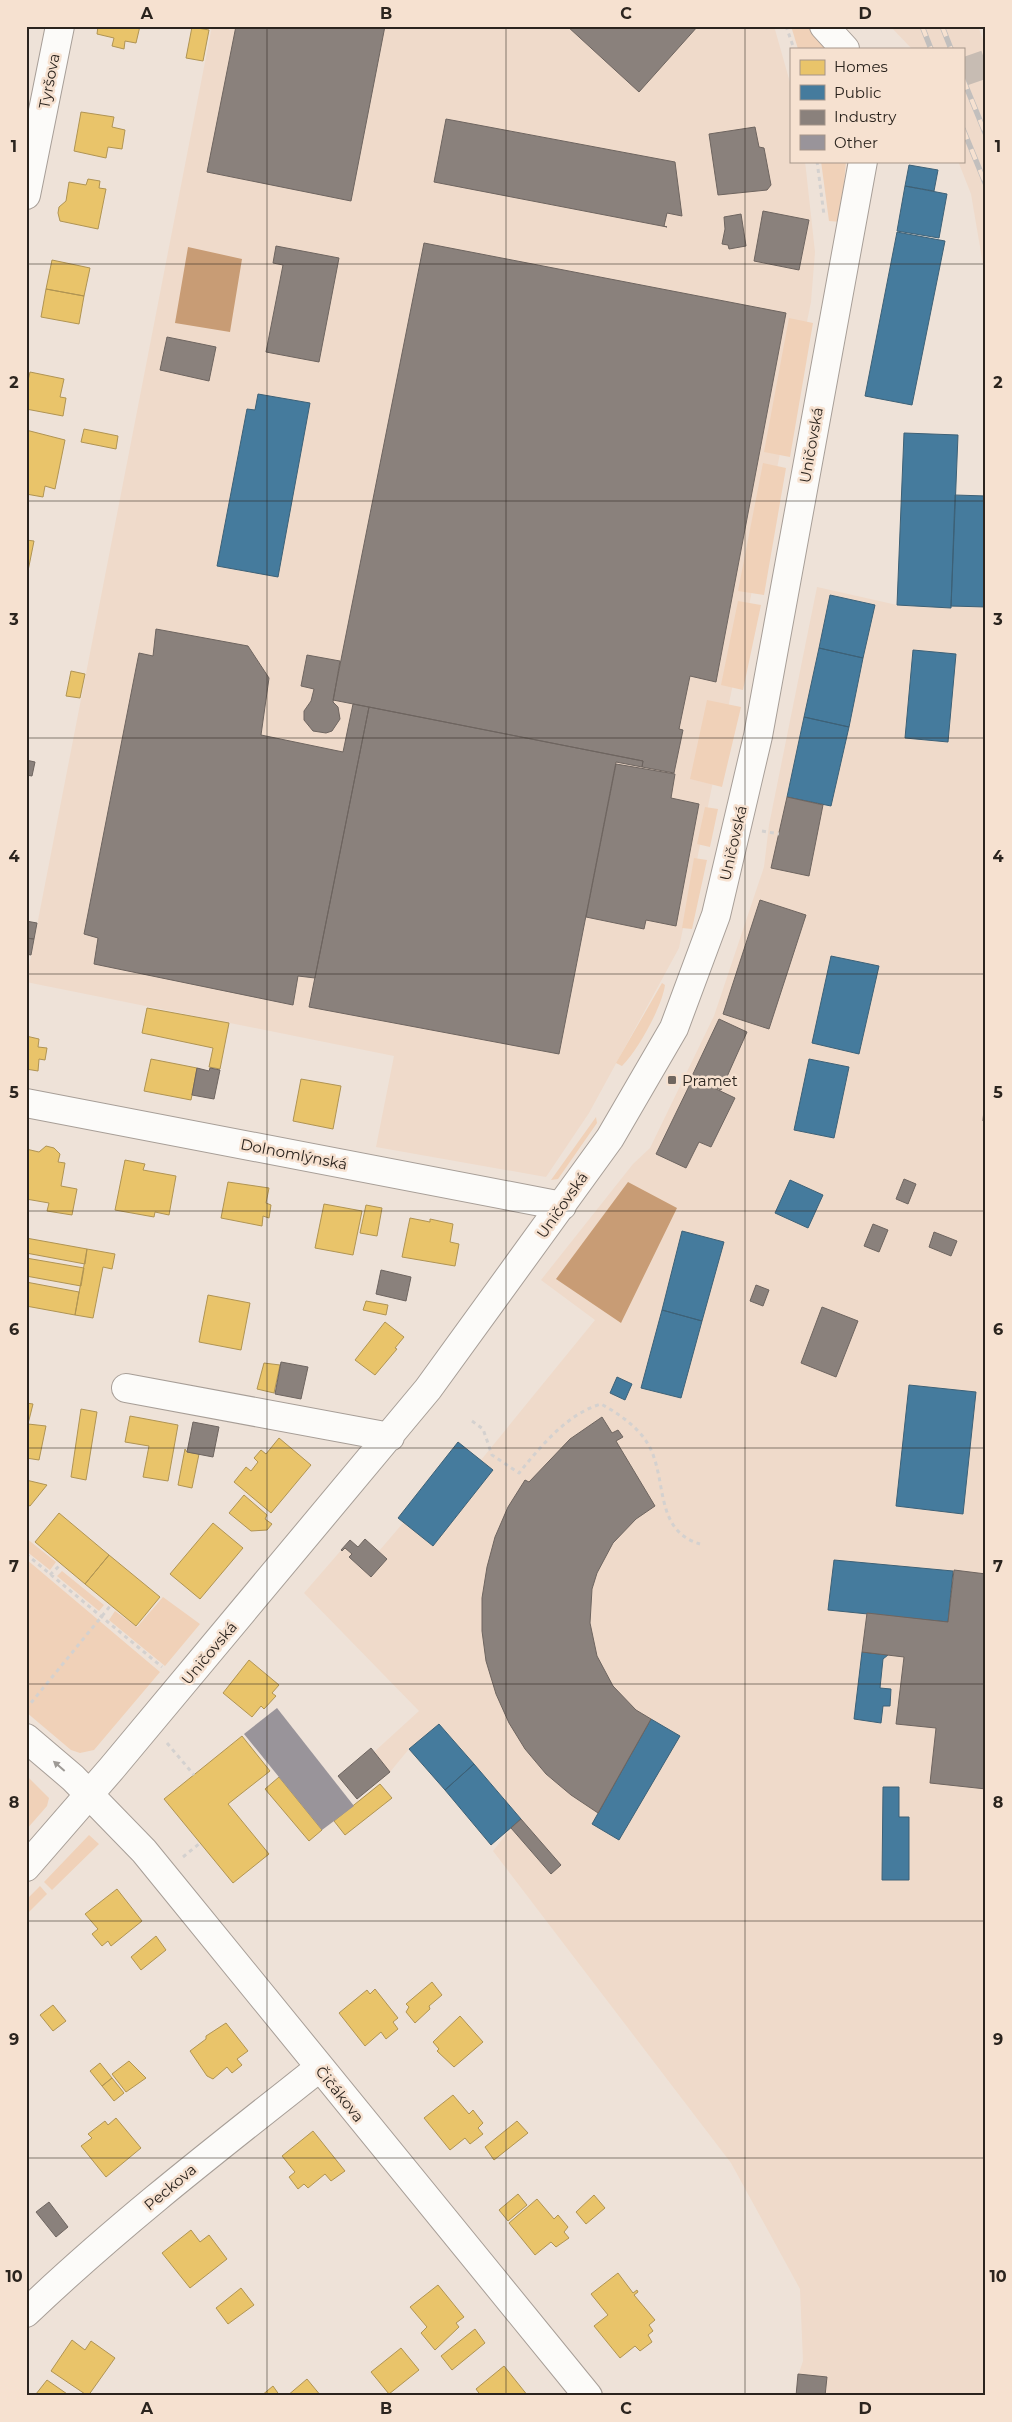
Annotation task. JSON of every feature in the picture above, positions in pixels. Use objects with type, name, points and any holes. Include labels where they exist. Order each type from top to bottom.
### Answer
[{"type":"street","name":"Tyršova","points":[[27,189],[60,26]]},
{"type":"street","points":[[824,26],[844,48]]},
{"type":"street","name":"Uničovská","points":[[26,1866],[89,1796],[390,1437],[464,1342],[619,1124],[674,1028],[716,915],[758,736],[864,162]]},
{"type":"street","name":"Dolnomlýnská","points":[[26,1103],[562,1206]]},
{"type":"street","points":[[126,1388],[390,1437]]},
{"type":"street","name":"Čičákova","points":[[26,1738],[73,1778],[144,1851],[588,2396]]},
{"type":"street","name":"Peckova","points":[[26,2313],[59,2282],[179,2179],[319,2068]]},
{"type":"path","points":[[786,26],[794,48]]},
{"type":"path","points":[[817,162],[825,225]]},
{"type":"path","points":[[760,831],[779,834]]},
{"type":"path","points":[[472,1421],[483,1429],[492,1455],[519,1473],[547,1440],[585,1409],[601,1404],[621,1417],[648,1444],[660,1482],[668,1519],[686,1540],[700,1544]]},
{"type":"path","points":[[26,1554],[100,1618],[166,1671]]},
{"type":"path","points":[[50,1575],[60,1564]]},
{"type":"path","points":[[26,1709],[111,1605]]},
{"type":"path","points":[[165,1740],[194,1775]]},
{"type":"path","points":[[176,1862],[200,1843]]},
{"type":"shaded area","points":[[212,26],[774,26],[790,82],[790,162],[805,162],[815,252],[811,302],[679,948],[589,1113],[546,1177],[376,1147],[394,1056],[26,982]]},
{"type":"shaded area","points":[[791,26],[807,26],[825,48],[798,48]]},
{"type":"shaded area","points":[[890,26],[978,26],[986,48],[986,282],[971,194],[958,162],[964,162],[964,48],[911,48]]},
{"type":"shaded area","points":[[821,162],[846,162],[841,222],[829,221]]},
{"type":"shaded area","points":[[188,247],[242,259],[230,332],[175,323]]},
{"type":"shaded area","points":[[789,318],[813,323],[790,457],[764,452]]},
{"type":"shaded area","points":[[904,433],[958,435],[955,495],[986,496],[986,2396],[796,2396],[798,2376],[803,2361],[800,2289],[731,2163],[493,1851],[511,1828],[551,1874],[561,1865],[440,1724],[409,1749],[390,1772],[374,1752],[419,1711],[304,1593],[350,1540],[358,1547],[365,1539],[379,1551],[403,1523],[398,1518],[458,1442],[481,1460],[595,1320],[541,1280],[633,1164],[650,1148],[714,1016],[764,867],[769,825],[817,587],[897,605]]},
{"type":"shaded area","points":[[763,463],[786,468],[764,595],[738,591]]},
{"type":"shaded area","points":[[738,601],[761,605],[743,690],[721,685]]},
{"type":"shaded area","points":[[707,700],[741,707],[722,787],[690,779]]},
{"type":"shaded area","points":[[705,807],[718,809],[710,847],[697,844]]},
{"type":"shaded area","points":[[694,858],[707,860],[692,929],[682,928]]},
{"type":"shaded area","points":[[662,983],[665,985],[663,994],[642,1039],[622,1066],[616,1063]]},
{"type":"shaded area","points":[[596,1117],[597,1123],[558,1179],[551,1180]]},
{"type":"shaded area","points":[[628,1182],[677,1208],[621,1323],[556,1279]]},
{"type":"shaded area","points":[[26,1538],[56,1562],[50,1570],[26,1551]]},
{"type":"shaded area","points":[[26,1559],[160,1672],[94,1750],[80,1753],[71,1750],[26,1712]]},
{"type":"shaded area","points":[[62,1571],[104,1605],[99,1611],[57,1576]]},
{"type":"shaded area","points":[[163,1597],[200,1624],[165,1666],[109,1620],[115,1611],[137,1627]]},
{"type":"shaded area","points":[[26,1775],[49,1798],[47,1806],[26,1830]]},
{"type":"shaded area","points":[[89,1835],[99,1844],[52,1890],[44,1882]]},
{"type":"shaded area","points":[[40,1886],[47,1894],[26,1915],[26,1900]]},
{"type":"building: Homes","points":[[98,26],[140,26],[136,43],[125,41],[124,49],[112,46],[114,38],[97,34]]},
{"type":"building: Homes","points":[[192,27],[209,30],[203,61],[186,58]]},
{"type":"building: Homes","points":[[81,112],[114,117],[112,127],[125,130],[122,149],[108,147],[106,158],[74,151]]},
{"type":"building: Homes","points":[[88,179],[100,181],[99,188],[106,189],[98,229],[60,221],[58,213],[59,207],[66,201],[69,182],[86,185]]},
{"type":"building: Homes","points":[[52,260],[90,268],[84,296],[46,289]]},
{"type":"building: Homes","points":[[46,289],[84,296],[79,324],[41,317]]},
{"type":"building: Homes","points":[[30,372],[64,379],[60,397],[66,398],[63,416],[26,409],[26,389]]},
{"type":"building: Homes","points":[[84,429],[118,436],[116,449],[81,442]]},
{"type":"building: Homes","points":[[26,430],[65,440],[55,489],[45,486],[43,497],[26,494]]},
{"type":"building: Homes","points":[[26,540],[34,541],[26,581]]},
{"type":"building: Homes","points":[[71,671],[85,674],[80,698],[66,696]]},
{"type":"building: Homes","points":[[147,1008],[229,1023],[220,1069],[209,1067],[213,1048],[142,1033]]},
{"type":"building: Homes","points":[[26,1036],[39,1039],[38,1047],[47,1048],[45,1060],[39,1059],[38,1071],[26,1069]]},
{"type":"building: Homes","points":[[151,1059],[197,1068],[191,1100],[144,1091]]},
{"type":"building: Homes","points":[[301,1079],[341,1086],[333,1129],[293,1121]]},
{"type":"building: Homes","points":[[46,1146],[54,1148],[60,1154],[58,1162],[65,1163],[61,1186],[77,1189],[72,1215],[47,1211],[49,1203],[26,1199],[26,1149],[39,1152]]},
{"type":"building: Homes","points":[[125,1160],[145,1164],[143,1170],[176,1176],[169,1215],[155,1212],[154,1217],[115,1210]]},
{"type":"building: Homes","points":[[228,1182],[269,1188],[266,1203],[271,1205],[269,1218],[263,1216],[262,1226],[221,1218]]},
{"type":"building: Homes","points":[[324,1204],[362,1211],[353,1255],[315,1248]]},
{"type":"building: Homes","points":[[366,1205],[382,1208],[377,1236],[360,1233]]},
{"type":"building: Homes","points":[[410,1218],[430,1222],[430,1219],[453,1224],[450,1242],[459,1244],[455,1266],[402,1257]]},
{"type":"building: Homes","points":[[26,1238],[87,1249],[85,1264],[26,1253]]},
{"type":"building: Homes","points":[[87,1249],[115,1254],[112,1269],[103,1267],[93,1318],[75,1315]]},
{"type":"building: Homes","points":[[26,1258],[84,1268],[81,1286],[26,1276]]},
{"type":"building: Homes","points":[[26,1282],[79,1292],[75,1315],[26,1306]]},
{"type":"building: Homes","points":[[208,1295],[250,1303],[241,1350],[199,1342]]},
{"type":"building: Homes","points":[[366,1301],[388,1305],[386,1315],[363,1310]]},
{"type":"building: Homes","points":[[385,1322],[404,1337],[395,1348],[397,1349],[375,1375],[355,1360]]},
{"type":"building: Homes","points":[[264,1363],[280,1365],[274,1393],[257,1389]]},
{"type":"building: Homes","points":[[26,1403],[33,1404],[28,1424],[46,1426],[39,1460],[26,1458]]},
{"type":"building: Homes","points":[[81,1409],[97,1412],[86,1480],[71,1477]]},
{"type":"building: Homes","points":[[130,1416],[178,1425],[168,1481],[143,1477],[149,1446],[125,1442]]},
{"type":"building: Homes","points":[[279,1438],[311,1465],[271,1513],[234,1482],[246,1467],[251,1471],[258,1462],[254,1458],[261,1450],[266,1454]]},
{"type":"building: Homes","points":[[185,1449],[187,1452],[199,1454],[192,1488],[178,1485]]},
{"type":"building: Homes","points":[[26,1480],[47,1485],[30,1506],[26,1504]]},
{"type":"building: Homes","points":[[244,1495],[267,1515],[265,1519],[272,1524],[267,1530],[251,1531],[229,1513]]},
{"type":"building: Homes","points":[[59,1513],[109,1555],[85,1584],[35,1542]]},
{"type":"building: Homes","points":[[213,1523],[243,1548],[200,1599],[170,1574]]},
{"type":"building: Homes","points":[[109,1555],[160,1597],[136,1626],[85,1584]]},
{"type":"building: Homes","points":[[249,1660],[279,1685],[272,1693],[276,1696],[264,1709],[261,1706],[252,1717],[223,1693]]},
{"type":"building: Homes","points":[[242,1736],[270,1771],[228,1804],[269,1854],[233,1883],[164,1799]]},
{"type":"building: Homes","points":[[279,1777],[322,1830],[309,1841],[265,1789]]},
{"type":"building: Homes","points":[[380,1784],[392,1798],[345,1835],[334,1821]]},
{"type":"building: Homes","points":[[117,1889],[142,1921],[111,1946],[108,1941],[102,1946],[92,1934],[98,1929],[85,1914]]},
{"type":"building: Homes","points":[[156,1936],[166,1950],[141,1970],[131,1957]]},
{"type":"building: Homes","points":[[432,1982],[442,1995],[429,2006],[430,2009],[415,2023],[406,2012],[409,2007],[406,2004]]},
{"type":"building: Homes","points":[[375,1989],[398,2018],[393,2022],[398,2029],[386,2039],[381,2032],[365,2046],[339,2013],[367,1990],[370,1994]]},
{"type":"building: Homes","points":[[53,2005],[66,2021],[53,2031],[40,2015]]},
{"type":"building: Homes","points":[[460,2016],[483,2042],[454,2067],[437,2051],[439,2049],[433,2042]]},
{"type":"building: Homes","points":[[226,2023],[248,2051],[237,2059],[242,2065],[232,2073],[227,2067],[213,2079],[207,2076],[190,2051],[206,2039],[206,2036]]},
{"type":"building: Homes","points":[[129,2061],[146,2078],[126,2092],[112,2074]]},
{"type":"building: Homes","points":[[100,2063],[112,2078],[102,2086],[90,2071]]},
{"type":"building: Homes","points":[[112,2078],[124,2093],[114,2101],[102,2086]]},
{"type":"building: Homes","points":[[453,2095],[469,2114],[473,2110],[483,2123],[478,2128],[483,2134],[470,2144],[465,2138],[450,2150],[424,2118]]},
{"type":"building: Homes","points":[[116,2118],[141,2148],[106,2177],[81,2146],[92,2138],[88,2134],[105,2121],[108,2125]]},
{"type":"building: Homes","points":[[517,2121],[528,2133],[494,2160],[485,2147]]},
{"type":"building: Homes","points":[[313,2131],[345,2171],[331,2181],[325,2174],[308,2188],[304,2184],[298,2189],[289,2177],[295,2172],[282,2156]]},
{"type":"building: Homes","points":[[518,2194],[527,2205],[508,2221],[499,2210]]},
{"type":"building: Homes","points":[[594,2195],[605,2208],[586,2224],[576,2212]]},
{"type":"building: Homes","points":[[537,2199],[554,2219],[558,2215],[568,2227],[564,2232],[569,2238],[556,2247],[551,2242],[535,2255],[509,2223]]},
{"type":"building: Homes","points":[[191,2230],[200,2242],[209,2235],[227,2259],[190,2288],[162,2253]]},
{"type":"building: Homes","points":[[618,2273],[633,2293],[637,2290],[638,2292],[634,2295],[655,2320],[649,2325],[653,2331],[648,2335],[652,2342],[640,2351],[635,2346],[620,2358],[594,2326],[608,2315],[591,2294]]},
{"type":"building: Homes","points":[[438,2285],[464,2317],[456,2323],[459,2327],[435,2350],[421,2333],[427,2327],[410,2307]]},
{"type":"building: Homes","points":[[241,2288],[254,2305],[228,2324],[216,2308]]},
{"type":"building: Homes","points":[[475,2329],[485,2343],[452,2370],[441,2356]]},
{"type":"building: Homes","points":[[72,2340],[85,2350],[91,2341],[115,2358],[88,2396],[51,2371]]},
{"type":"building: Homes","points":[[401,2348],[419,2370],[389,2394],[371,2372]]},
{"type":"building: Homes","points":[[504,2366],[528,2396],[481,2396],[476,2389]]},
{"type":"building: Homes","points":[[307,2379],[321,2396],[287,2396]]},
{"type":"building: Homes","points":[[47,2380],[70,2396],[38,2396],[36,2394]]},
{"type":"building: Homes","points":[[273,2386],[280,2396],[261,2396]]},
{"type":"building: Public","points":[[909,165],[938,170],[934,191],[905,186]]},
{"type":"building: Public","points":[[905,186],[947,194],[939,238],[897,231]]},
{"type":"building: Public","points":[[897,232],[945,241],[912,405],[865,396]]},
{"type":"building: Public","points":[[258,394],[310,403],[278,577],[217,566],[247,409],[255,410]]},
{"type":"building: Public","points":[[904,433],[958,435],[951,608],[897,605]]},
{"type":"building: Public","points":[[955,495],[986,496],[986,607],[951,606]]},
{"type":"building: Public","points":[[830,595],[875,605],[863,658],[819,648]]},
{"type":"building: Public","points":[[819,648],[863,658],[849,727],[804,717]]},
{"type":"building: Public","points":[[913,650],[956,654],[948,742],[905,738]]},
{"type":"building: Public","points":[[804,717],[849,727],[831,806],[787,797]]},
{"type":"building: Public","points":[[831,956],[879,966],[859,1054],[812,1043]]},
{"type":"building: Public","points":[[809,1059],[849,1067],[834,1138],[794,1130]]},
{"type":"building: Public","points":[[790,1180],[823,1195],[808,1228],[775,1213]]},
{"type":"building: Public","points":[[682,1231],[724,1242],[702,1321],[662,1310]]},
{"type":"building: Public","points":[[662,1310],[702,1321],[681,1398],[641,1388]]},
{"type":"building: Public","points":[[617,1377],[632,1384],[625,1400],[610,1393]]},
{"type":"building: Public","points":[[909,1385],[976,1392],[963,1514],[896,1506]]},
{"type":"building: Public","points":[[458,1442],[493,1470],[433,1546],[398,1518]]},
{"type":"building: Public","points":[[834,1560],[953,1571],[948,1622],[828,1610]]},
{"type":"building: Public","points":[[862,1652],[888,1655],[883,1659],[880,1688],[891,1689],[890,1706],[883,1706],[881,1723],[854,1719]]},
{"type":"building: Public","points":[[651,1719],[680,1736],[619,1840],[592,1824]]},
{"type":"building: Public","points":[[439,1724],[474,1764],[445,1790],[409,1749]]},
{"type":"building: Public","points":[[474,1764],[521,1819],[491,1845],[445,1790]]},
{"type":"building: Public","points":[[883,1787],[899,1787],[899,1817],[909,1817],[909,1880],[882,1880]]},
{"type":"building: Industry","points":[[236,26],[385,26],[351,201],[207,172]]},
{"type":"building: Industry","points":[[567,26],[698,26],[639,92]]},
{"type":"building: Industry","points":[[446,119],[675,162],[682,216],[667,213],[664,226],[667,227],[434,182]]},
{"type":"building: Industry","points":[[755,127],[759,147],[764,148],[771,185],[767,190],[718,195],[709,134]]},
{"type":"building: Industry","points":[[763,211],[809,220],[799,270],[754,261]]},
{"type":"building: Industry","points":[[741,214],[746,246],[729,249],[728,245],[722,244],[725,229],[724,217]]},
{"type":"building: Industry","points":[[424,243],[786,313],[716,682],[690,676],[679,729],[683,730],[674,773],[642,767],[643,761],[333,700]]},
{"type":"building: Industry","points":[[276,246],[339,258],[319,362],[266,352],[283,265],[273,263]]},
{"type":"building: Industry","points":[[167,337],[216,347],[209,381],[160,370]]},
{"type":"building: Industry","points":[[156,629],[248,646],[269,678],[261,735],[343,752],[353,704],[369,707],[315,978],[298,976],[293,1005],[94,964],[98,938],[84,934],[139,653],[153,656]]},
{"type":"building: Industry","points":[[307,655],[340,661],[333,702],[338,707],[340,719],[332,731],[326,733],[313,731],[304,720],[304,711],[311,701],[314,689],[301,686]]},
{"type":"building: Industry","points":[[369,707],[643,761],[642,767],[616,762],[559,1054],[309,1007]]},
{"type":"building: Industry","points":[[26,760],[35,762],[32,776],[26,775]]},
{"type":"building: Industry","points":[[616,764],[675,774],[671,798],[699,804],[676,926],[646,920],[644,929],[586,917]]},
{"type":"building: Industry","points":[[787,797],[823,805],[809,876],[771,868]]},
{"type":"building: Industry","points":[[760,900],[806,915],[769,1029],[723,1014]]},
{"type":"building: Industry","points":[[26,921],[37,923],[34,939],[26,938]]},
{"type":"building: Industry","points":[[26,938],[34,939],[31,955],[26,954]]},
{"type":"building: Industry","points":[[719,1019],[747,1032],[721,1090],[692,1076]]},
{"type":"building: Industry","points":[[197,1068],[209,1071],[210,1068],[220,1070],[214,1099],[192,1095]]},
{"type":"building: Industry","points":[[693,1078],[735,1098],[711,1147],[699,1142],[686,1168],[656,1154]]},
{"type":"building: Industry","points":[[985,1097],[986,1121],[983,1121]]},
{"type":"building: Industry","points":[[904,1179],[916,1184],[908,1204],[896,1199]]},
{"type":"building: Industry","points":[[873,1224],[888,1230],[879,1252],[864,1246]]},
{"type":"building: Industry","points":[[934,1232],[957,1241],[951,1256],[929,1247]]},
{"type":"building: Industry","points":[[381,1270],[411,1277],[406,1301],[376,1294]]},
{"type":"building: Industry","points":[[756,1285],[769,1290],[763,1306],[750,1301]]},
{"type":"building: Industry","points":[[822,1307],[858,1321],[836,1377],[801,1363]]},
{"type":"building: Industry","points":[[281,1362],[308,1367],[301,1399],[275,1394]]},
{"type":"building: Industry","points":[[602,1417],[612,1433],[618,1430],[623,1437],[616,1441],[655,1506],[636,1519],[613,1543],[597,1573],[592,1589],[590,1623],[597,1656],[613,1686],[636,1710],[651,1719],[598,1813],[571,1795],[546,1774],[525,1749],[509,1723],[496,1694],[486,1661],[482,1631],[482,1598],[487,1567],[495,1537],[508,1507],[525,1480],[529,1482],[570,1439]]},
{"type":"building: Industry","points":[[193,1422],[219,1427],[213,1457],[187,1452]]},
{"type":"building: Industry","points":[[365,1539],[387,1559],[371,1577],[349,1557],[352,1554],[345,1548],[341,1550],[350,1540],[358,1547]]},
{"type":"building: Industry","points":[[954,1570],[986,1574],[986,1789],[930,1783],[936,1728],[896,1724],[904,1657],[862,1652],[867,1613],[948,1622]]},
{"type":"building: Industry","points":[[371,1748],[390,1772],[357,1799],[338,1776]]},
{"type":"building: Industry","points":[[521,1819],[561,1865],[551,1874],[511,1828]]},
{"type":"building: Industry","points":[[49,2202],[68,2227],[56,2237],[36,2212]]},
{"type":"building: Industry","points":[[798,2374],[827,2377],[825,2396],[796,2396]]},
{"type":"building: Other","points":[[277,1708],[354,1806],[322,1830],[244,1734]]},
{"type":"tunnel","points":[[964,72],[986,64]]},
{"type":"railway","points":[[922,26],[931,48]]},
{"type":"railway","points":[[942,26],[951,48]]},
{"type":"railway","points":[[964,81],[986,135]]},
{"type":"railway","points":[[964,131],[986,185]]},
{"type":"place","name":"Pramet","points":[[672,1080]]}]
